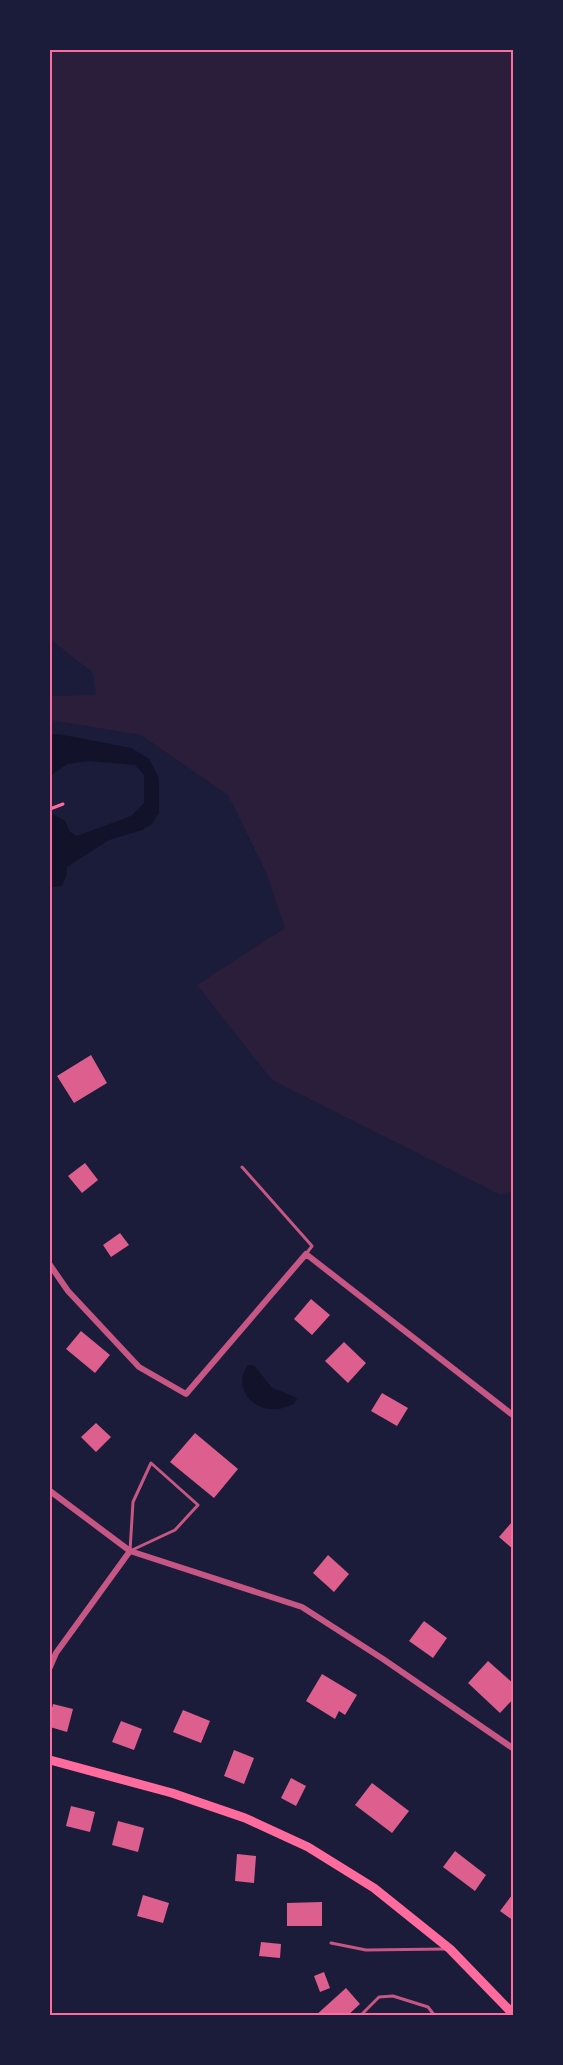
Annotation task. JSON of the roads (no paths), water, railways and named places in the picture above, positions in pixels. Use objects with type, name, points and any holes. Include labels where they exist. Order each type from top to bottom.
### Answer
[{"type":"main road","points":[[50,1760],[172,1793],[245,1818],[308,1847],[374,1888],[450,1949],[513,2015]]},
{"type":"street","points":[[50,1265],[68,1291],[139,1367],[186,1394],[306,1254],[513,1416]]},
{"type":"street","points":[[50,1491],[130,1551],[302,1607],[383,1659],[513,1749]]},
{"type":"street","points":[[50,1667],[56,1653],[130,1551]]},
{"type":"lane","points":[[242,1167],[312,1246],[306,1254]]},
{"type":"lane","points":[[151,1463],[198,1505],[175,1530],[130,1551],[133,1502],[151,1463]]},
{"type":"lane","points":[[331,1943],[366,1950],[450,1949]]},
{"type":"lane","points":[[360,2016],[379,1997],[393,1996],[428,2007],[435,2016]]}]
